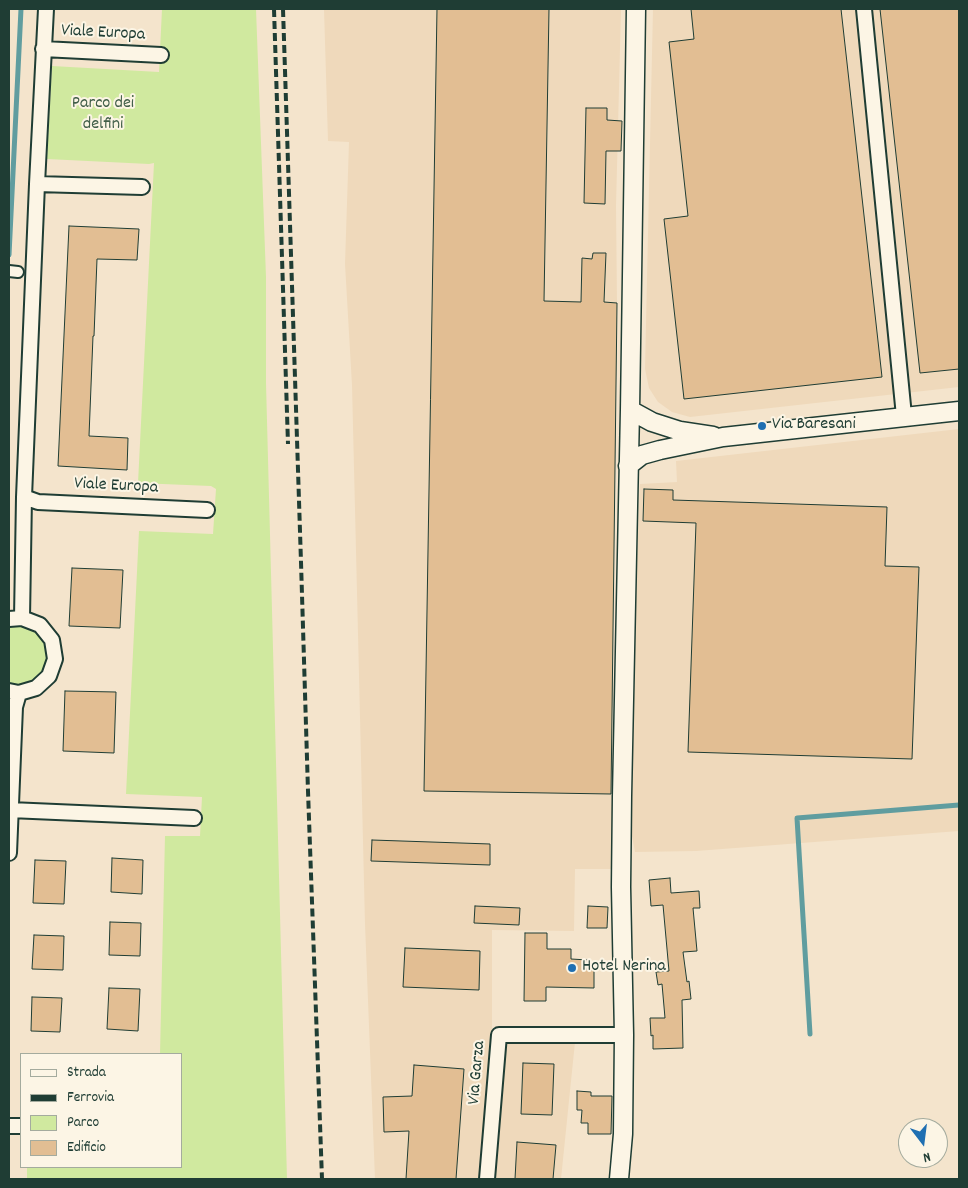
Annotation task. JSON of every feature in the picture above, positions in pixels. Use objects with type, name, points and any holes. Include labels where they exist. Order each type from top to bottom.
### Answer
[{"type":"street","name":"Viale Europa","points":[[16,618],[24,497],[36,184],[46,9]]},
{"type":"street","points":[[619,1179],[623,1134],[622,796],[636,9]]},
{"type":"street","points":[[864,9],[904,416]]},
{"type":"street","name":"Viale Europa","points":[[43,49],[161,55]]},
{"type":"street","points":[[36,184],[142,187]]},
{"type":"street","points":[[630,410],[652,422],[672,428],[723,437]]},
{"type":"street","points":[[628,466],[642,455],[723,437],[959,411]]},
{"type":"street","name":"Viale Europa","points":[[24,497],[38,502],[207,510]]},
{"type":"street","points":[[9,853],[14,692],[36,688],[49,676],[55,659],[52,640],[40,624],[16,618]]},
{"type":"street","points":[[10,810],[194,818]]},
{"type":"street","name":"Via Garza","points":[[487,1179],[499,1035],[624,1035]]},
{"type":"shaded area","points":[[324,9],[621,9],[616,206],[617,303],[611,794],[615,869],[575,869],[574,931],[492,930],[492,1034],[517,1043],[575,1042],[561,1179],[375,1179],[365,924],[352,385],[345,264],[349,142],[328,141]]},
{"type":"shaded area","points":[[653,9],[959,9],[959,387],[690,417],[672,412],[658,402],[649,388],[645,369]]},
{"type":"shaded area","points":[[959,429],[959,831],[696,851],[635,852],[629,820],[629,758],[640,484],[677,482],[676,461]]},
{"type":"green space","name":"Parco dei delfini","points":[[162,9],[256,9],[266,277],[266,383],[287,1179],[27,1179],[27,1168],[182,1168],[182,1053],[160,1053],[165,836],[200,836],[202,797],[126,794],[139,531],[213,534],[216,489],[211,486],[138,483],[154,163],[47,159],[52,66],[159,72]]},
{"type":"green space","points":[[21,624],[31,627],[40,633],[46,641],[49,662],[45,672],[29,685],[9,686],[9,625]]},
{"type":"building","points":[[437,9],[549,9],[544,301],[581,302],[582,258],[592,259],[593,253],[606,253],[604,302],[617,303],[611,794],[424,791]]},
{"type":"building","points":[[691,9],[841,9],[882,377],[684,399],[664,219],[688,216],[669,42],[694,39]]},
{"type":"building","points":[[880,9],[959,9],[959,369],[920,373]]},
{"type":"building","points":[[586,108],[607,108],[607,120],[622,121],[621,151],[606,151],[605,204],[584,203]]},
{"type":"building","points":[[69,226],[139,229],[137,260],[97,259],[93,336],[89,436],[128,438],[127,470],[58,466]]},
{"type":"building","points":[[644,489],[673,490],[673,500],[887,507],[885,566],[919,567],[912,759],[688,752],[696,523],[643,521]]},
{"type":"building","points":[[72,568],[123,570],[120,628],[69,626]]},
{"type":"building","points":[[65,691],[116,692],[114,753],[63,751]]},
{"type":"building","points":[[372,840],[490,844],[490,865],[371,861]]},
{"type":"building","points":[[112,858],[143,860],[142,894],[111,892]]},
{"type":"building","points":[[35,860],[66,861],[64,904],[33,903]]},
{"type":"building","points":[[670,878],[671,893],[699,891],[700,908],[693,908],[697,951],[683,952],[691,999],[682,1000],[683,1048],[653,1049],[650,1018],[665,1018],[662,984],[658,985],[656,972],[669,971],[663,905],[651,906],[649,880]]},
{"type":"building","points":[[475,906],[520,908],[519,925],[474,923]]},
{"type":"building","points":[[588,906],[608,907],[607,928],[587,928]]},
{"type":"building","points":[[110,922],[141,923],[140,956],[109,955]]},
{"type":"building","points":[[525,933],[547,933],[547,949],[571,949],[571,959],[588,960],[587,970],[594,970],[594,988],[546,987],[546,1001],[524,1001]]},
{"type":"building","points":[[34,935],[64,936],[63,970],[32,969]]},
{"type":"building","points":[[405,948],[480,951],[479,990],[403,987]]},
{"type":"building","points":[[109,988],[140,989],[138,1031],[107,1029]]},
{"type":"building","points":[[32,997],[62,998],[60,1032],[31,1031]]},
{"type":"building","points":[[523,1063],[554,1064],[552,1115],[521,1114]]},
{"type":"building","points":[[414,1065],[464,1069],[456,1179],[406,1179],[409,1131],[384,1132],[383,1097],[412,1096]]},
{"type":"building","points":[[577,1091],[591,1092],[591,1096],[612,1096],[611,1134],[588,1134],[588,1123],[581,1123],[582,1110],[577,1110]]},
{"type":"building","points":[[517,1142],[556,1145],[553,1179],[515,1179]]},
{"type":"waterway","points":[[9,255],[21,9]]},
{"type":"waterway","points":[[810,1034],[797,818],[959,805]]},
{"type":"railway","points":[[274,9],[288,444]]},
{"type":"railway","points":[[283,9],[322,1179]]},
{"type":"place","name":"Via Baresani","points":[[762,426]]},
{"type":"place","name":"Hotel Nerina","points":[[572,968]]}]
